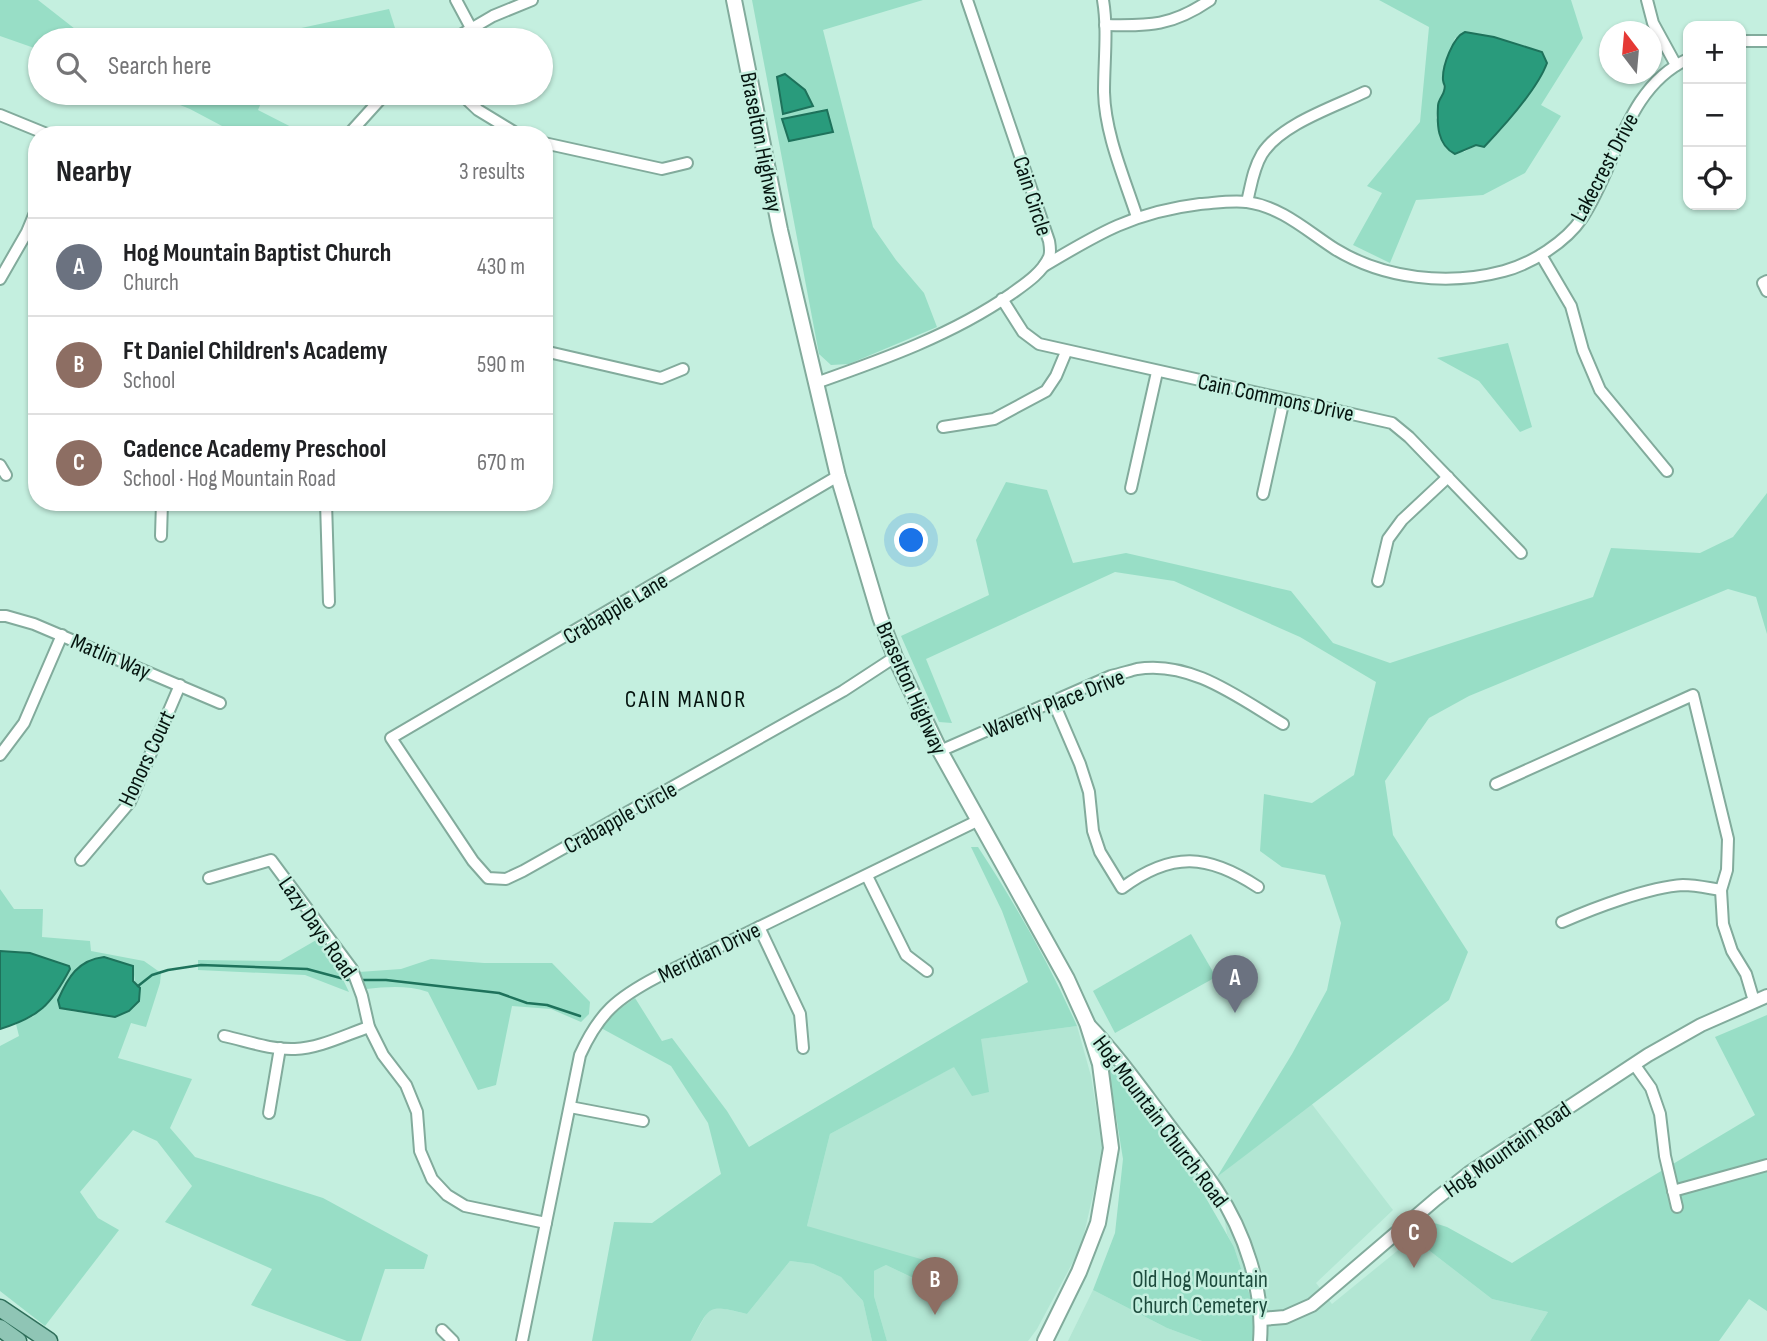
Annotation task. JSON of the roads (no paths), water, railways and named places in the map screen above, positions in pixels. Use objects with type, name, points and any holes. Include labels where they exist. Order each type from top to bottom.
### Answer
[{"type":"main road","name":"Braselton Highway","points":[[734,0],[780,230],[838,476],[862,561],[895,657],[977,821],[1067,979],[1087,1023],[1100,1064],[1111,1148],[1098,1223],[1079,1272],[1045,1341]]},
{"type":"main road","points":[[0,1308],[48,1341]]},
{"type":"main road","points":[[0,1328],[19,1341]]},
{"type":"street","points":[[456,0],[471,28],[532,0]]},
{"type":"street","name":"Cain Circle","points":[[816,383],[880,360],[983,313],[1028,282],[1044,266],[1050,254],[1049,241],[967,0]]},
{"type":"street","points":[[1103,0],[1104,93],[1107,118],[1137,217]]},
{"type":"street","points":[[1105,25],[1164,24],[1191,13],[1210,0]]},
{"type":"street","points":[[1647,0],[1653,23],[1676,65]]},
{"type":"street","points":[[1746,41],[1767,41]]},
{"type":"street","name":"Lakecrest Drive","points":[[1044,266],[1103,230],[1137,217],[1172,208],[1247,202],[1277,211],[1357,262],[1390,273],[1416,277],[1479,276],[1506,271],[1541,255],[1581,220],[1639,100],[1683,62]]},
{"type":"street","points":[[1247,202],[1262,153],[1275,140],[1292,127],[1365,92]]},
{"type":"street","points":[[356,126],[375,105]]},
{"type":"street","points":[[473,105],[504,126]]},
{"type":"street","points":[[0,115],[28,126]]},
{"type":"street","points":[[553,145],[662,169],[687,163]]},
{"type":"street","points":[[0,279],[28,230]]},
{"type":"street","points":[[1541,255],[1571,306],[1583,350],[1600,390],[1667,471]]},
{"type":"street","points":[[1767,281],[1763,283],[1767,291]]},
{"type":"street","name":"Cain Commons Drive","points":[[1002,299],[1023,332],[1038,344],[1392,423],[1409,437],[1521,553]]},
{"type":"street","points":[[943,426],[994,419],[1046,391],[1066,352]]},
{"type":"street","points":[[553,353],[661,378],[683,369]]},
{"type":"street","points":[[1131,488],[1157,372]]},
{"type":"street","points":[[1263,495],[1283,399]]},
{"type":"street","name":"Crabapple Lane","points":[[391,738],[838,476]]},
{"type":"street","points":[[1378,581],[1388,538],[1402,520],[1448,477]]},
{"type":"street","points":[[161,536],[162,511]]},
{"type":"street","points":[[326,511],[329,602]]},
{"type":"street","name":"Matlin Way","points":[[0,616],[34,624],[220,702]]},
{"type":"street","points":[[0,755],[24,723],[62,635]]},
{"type":"street","name":"Crabapple Circle","points":[[391,738],[472,861],[488,878],[506,879],[523,872],[832,697],[895,657]]},
{"type":"street","name":"Waverly Place Drive","points":[[940,751],[1111,676],[1138,669],[1167,668],[1194,675],[1283,724]]},
{"type":"street","name":"Honors Court","points":[[81,860],[130,802],[180,685]]},
{"type":"street","points":[[1496,784],[1693,695],[1728,839],[1727,870],[1721,890],[1723,925],[1732,951],[1746,974],[1754,1000]]},
{"type":"street","points":[[1053,701],[1080,764],[1088,792],[1093,831],[1100,852],[1122,888],[1153,868],[1193,861],[1211,863],[1235,872],[1258,887]]},
{"type":"street","name":"Meridian Drive","points":[[570,1107],[580,1055],[592,1028],[611,1007],[638,987],[977,821]]},
{"type":"street","name":"Lazy Days Road","points":[[209,878],[271,859],[352,969],[369,1027],[383,1055],[406,1085],[417,1112],[420,1151],[432,1179],[447,1195],[465,1206],[546,1223]]},
{"type":"street","points":[[867,876],[906,955],[927,971]]},
{"type":"street","points":[[1562,922],[1631,897],[1669,887],[1695,886],[1721,890]]},
{"type":"street","points":[[760,927],[800,1014],[803,1048]]},
{"type":"street","name":"Hog Mountain Road","points":[[1262,1320],[1285,1317],[1315,1303],[1469,1173],[1634,1064],[1701,1025],[1767,996]]},
{"type":"street","name":"Hog Mountain Church Road","points":[[1087,1023],[1116,1055],[1217,1191],[1242,1241],[1256,1284],[1262,1320],[1260,1341]]},
{"type":"street","points":[[224,1037],[280,1048],[312,1046],[369,1027]]},
{"type":"street","points":[[269,1113],[280,1048]]},
{"type":"street","points":[[1634,1064],[1651,1088],[1660,1114],[1665,1156],[1677,1207]]},
{"type":"street","points":[[522,1341],[570,1107],[643,1121]]},
{"type":"street","points":[[1673,1191],[1767,1165]]},
{"type":"street","points":[[442,1330],[453,1341]]},
{"type":"waterway","points":[[138,986],[152,975],[201,965],[307,969],[348,980]]},
{"type":"waterway","points":[[363,980],[386,980],[499,993],[580,1016]]},
{"type":"place","name":"Hog Mountain Baptist Church","points":[[1235,1013]]},
{"type":"place","name":"Cadence Academy Preschool","points":[[1414,1268]]},
{"type":"place","name":"Ft Daniel Children's Academy","points":[[935,1315]]},
{"type":"district","name":"CAIN MANOR","points":[[686,699]]},
{"type":"park label","name":"Old Hog Mountain Church Cemetery","points":[[1200,1292]]}]
